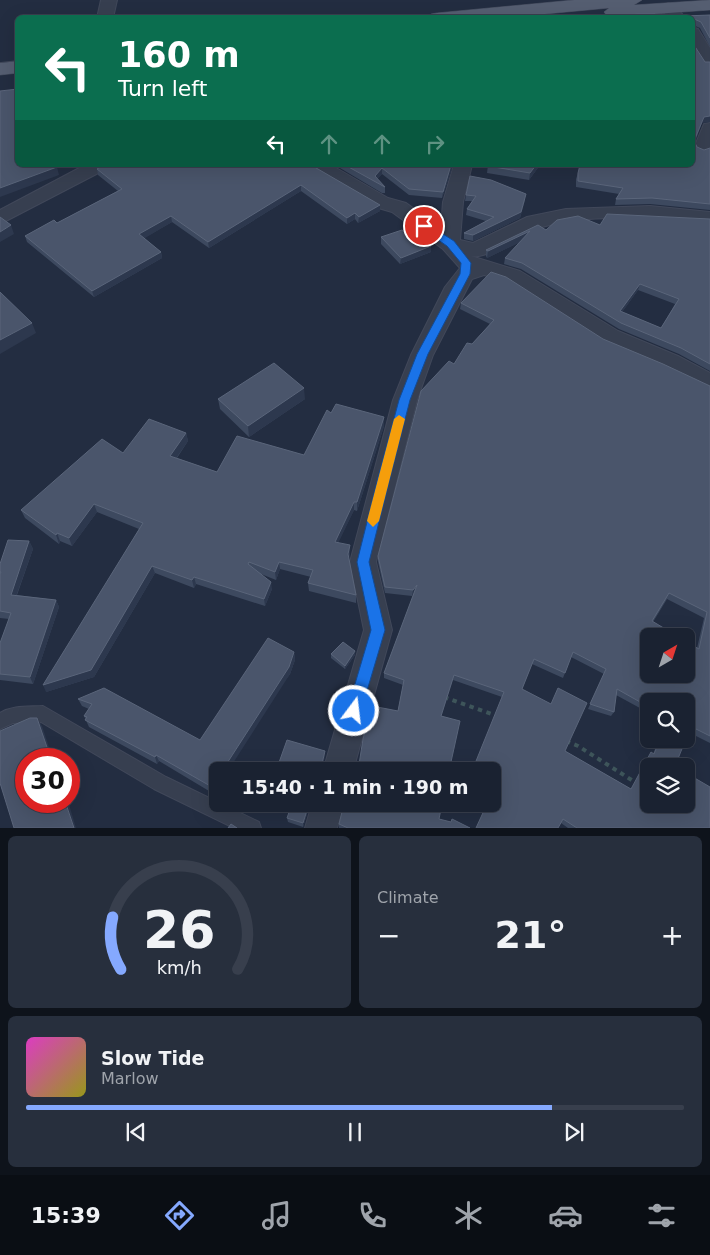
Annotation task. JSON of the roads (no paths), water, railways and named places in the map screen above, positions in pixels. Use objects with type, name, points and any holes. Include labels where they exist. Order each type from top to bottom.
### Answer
[{"type":"main road","points":[[470,15],[633,0]]},
{"type":"main road","points":[[612,15],[673,12],[710,5]]},
{"type":"main road","points":[[0,62],[15,60]]},
{"type":"main road","points":[[0,69],[15,67]]},
{"type":"street","points":[[106,15],[109,0]]},
{"type":"street","points":[[695,37],[710,62]]},
{"type":"street","points":[[703,148],[710,128]]},
{"type":"street","points":[[0,218],[95,167]]},
{"type":"street","points":[[321,167],[382,203],[399,207],[450,244],[471,268],[513,276],[610,337],[670,362],[710,384]]},
{"type":"street","points":[[450,244],[453,202],[462,167]]},
{"type":"street","points":[[450,244],[475,250],[534,222],[566,215],[650,212],[710,218]]},
{"type":"street","points":[[341,762],[378,630],[363,562],[384,478],[405,400],[422,354],[471,268]]},
{"type":"street","points":[[321,828],[326,812]]},
{"type":"lane","points":[[0,721],[11,715],[43,714],[160,783],[253,828]]}]
